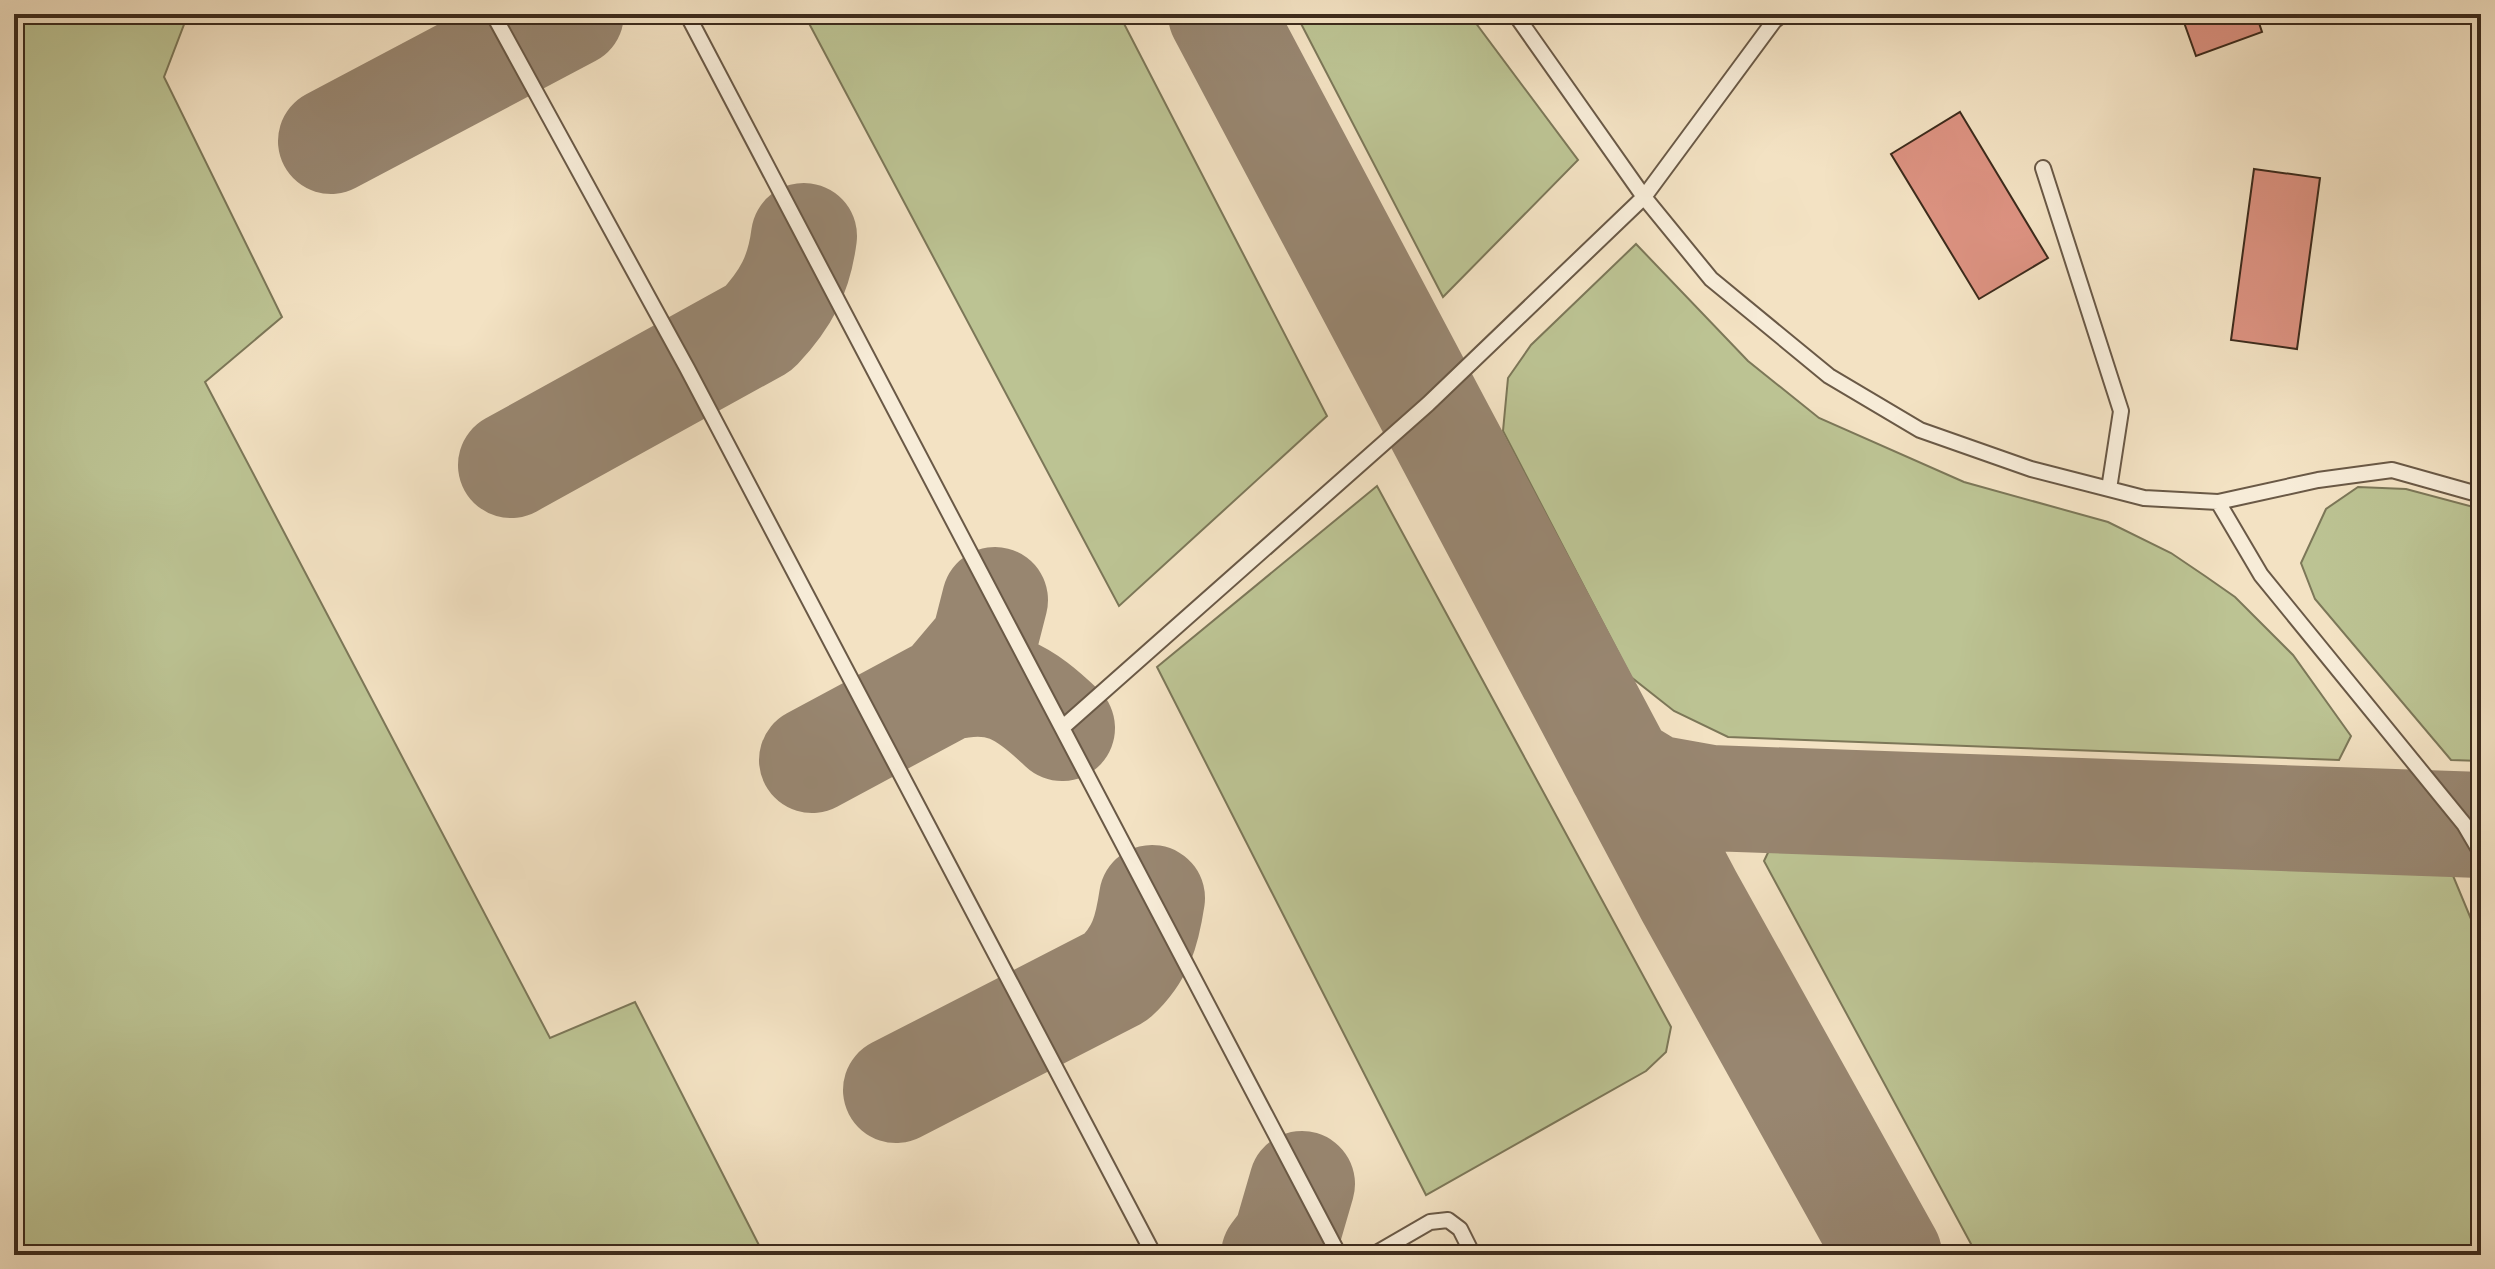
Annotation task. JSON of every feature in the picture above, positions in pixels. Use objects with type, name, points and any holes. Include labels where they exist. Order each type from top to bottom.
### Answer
[{"type":"lane","points":[[493,14],[687,368],[1154,1255]]},
{"type":"lane","points":[[687,14],[1339,1255]]},
{"type":"lane","points":[[1515,14],[1644,197],[1711,279],[1829,376],[1920,430],[2031,469],[2144,498],[2218,502],[2318,480],[2392,470],[2481,495]]},
{"type":"lane","points":[[1062,728],[1428,404],[1644,197],[1776,16]]},
{"type":"lane","points":[[2043,168],[2121,411],[2109,489]]},
{"type":"lane","points":[[2218,502],[2261,575],[2464,824],[2481,853]]},
{"type":"lane","points":[[1373,1255],[1430,1222],[1448,1220],[1460,1229],[1473,1255]]},
{"type":"green space","points":[[14,14],[188,14],[164,77],[282,317],[205,382],[550,1038],[635,1002],[764,1255],[14,1255]]},
{"type":"green space","points":[[804,14],[1119,14],[1327,416],[1119,606]]},
{"type":"green space","points":[[1296,14],[1469,14],[1578,160],[1443,297]]},
{"type":"green space","points":[[1636,244],[1748,361],[1819,418],[1964,482],[2108,522],[2171,553],[2235,597],[2293,655],[2351,736],[2339,760],[1728,737],[1674,711],[1631,677],[1503,431],[1508,378],[1531,345]]},
{"type":"green space","points":[[1377,486],[1671,1027],[1666,1052],[1646,1071],[1426,1195],[1157,667]]},
{"type":"green space","points":[[2358,487],[2406,489],[2481,509],[2481,761],[2451,760],[2315,599],[2301,563],[2326,509]]},
{"type":"green space","points":[[1774,840],[2444,854],[2481,943],[2479,1255],[1977,1255],[1764,861]]},
{"type":"building","points":[[2181,14],[2256,14],[2262,32],[2196,56]]},
{"type":"building","points":[[1960,112],[2048,258],[1979,299],[1891,154]]},
{"type":"building","points":[[2254,169],[2320,178],[2297,349],[2231,340]]},
{"type":"taxiway","points":[[331,141],[571,14]]},
{"type":"taxiway","points":[[1221,14],[1689,896],[1889,1255]]},
{"type":"taxiway","points":[[511,465],[759,328],[790,286],[799,263],[804,236]]},
{"type":"taxiway","points":[[812,760],[946,688],[984,643],[995,600]]},
{"type":"taxiway","points":[[946,688],[996,685],[1023,696],[1062,728]]},
{"type":"taxiway","points":[[1621,768],[1654,788],[1710,798],[2481,825]]},
{"type":"taxiway","points":[[896,1090],[1116,977],[1142,941],[1152,898]]},
{"type":"taxiway","points":[[1274,1255],[1286,1239],[1302,1184]]}]
